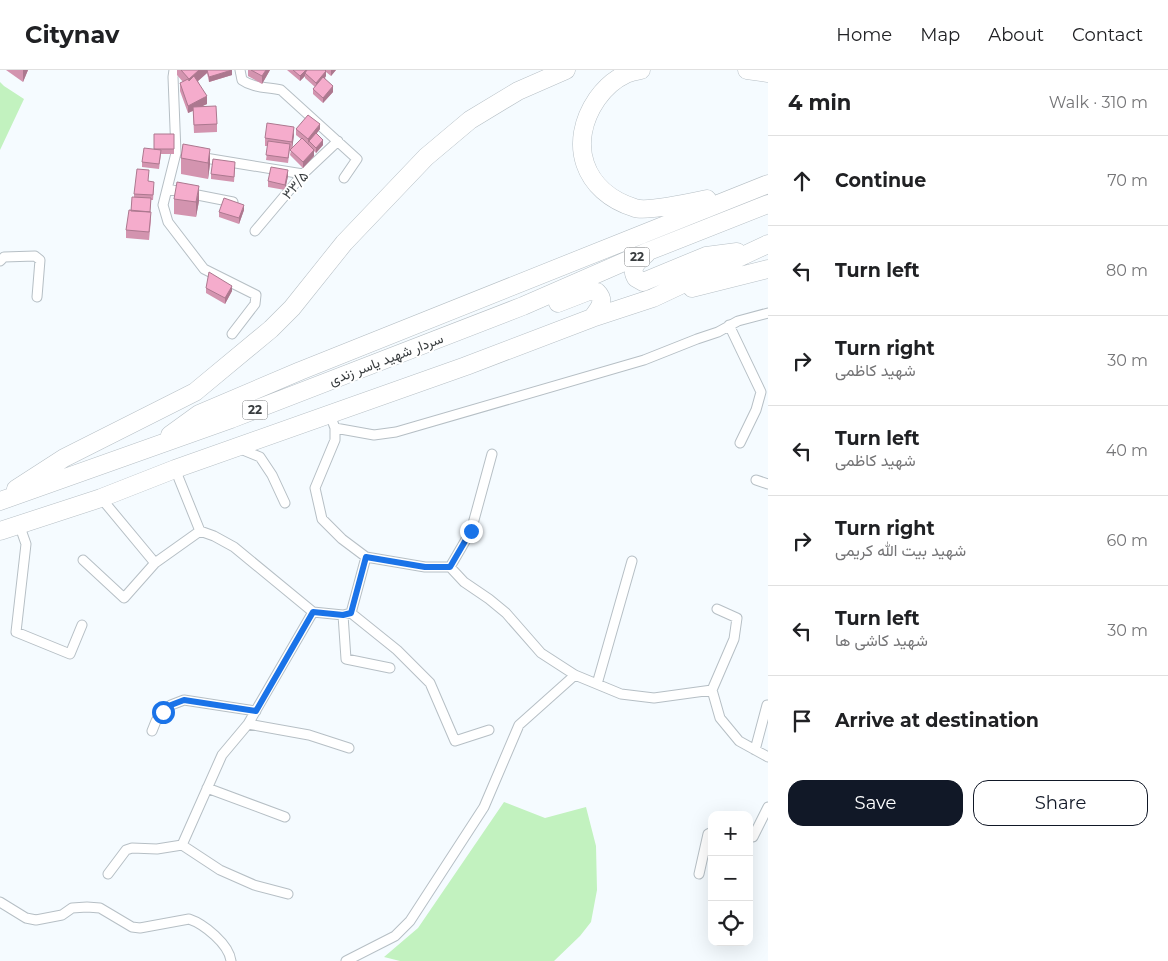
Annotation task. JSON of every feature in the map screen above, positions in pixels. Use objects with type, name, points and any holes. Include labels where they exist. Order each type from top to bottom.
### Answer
[{"type":"highway","points":[[0,500],[64,458],[195,392],[271,329],[292,308],[344,243],[426,157],[470,120],[518,91],[566,70]]},
{"type":"highway","points":[[641,70],[625,75],[604,90],[588,113],[582,135],[583,157],[591,178],[608,197],[637,209],[662,207],[740,194]]},
{"type":"highway","points":[[747,70],[768,73]]},
{"type":"highway","points":[[148,450],[199,414],[768,184]]},
{"type":"highway","name":"سردار شهید یاسر زندی","points":[[0,500],[148,450],[523,306],[649,251],[768,204]]},
{"type":"highway","points":[[649,251],[635,264],[633,269],[636,278],[643,282],[706,256],[763,246]]},
{"type":"highway","name":"22","points":[[0,531],[101,498],[235,448],[334,421],[466,366],[592,318],[653,298],[763,246]]},
{"type":"highway","points":[[653,298],[768,269]]},
{"type":"highway","points":[[523,306],[538,310],[589,291],[596,292],[601,296],[602,301],[592,318]]},
{"type":"street","points":[[174,70],[176,153],[163,205],[168,222],[204,269],[256,295],[255,304],[232,334]]},
{"type":"street","points":[[240,70],[242,80],[251,86],[265,86],[281,90],[357,159],[344,178]]},
{"type":"street","name":"۳۳/۵","points":[[255,231],[303,174],[338,142]]},
{"type":"street","points":[[176,153],[303,174]]},
{"type":"street","points":[[167,189],[234,202]]},
{"type":"street","points":[[0,260],[4,257],[35,256],[40,260],[37,297]]},
{"type":"street","points":[[712,690],[654,698],[621,694],[575,675],[542,653],[506,614],[489,599],[464,582],[450,567],[425,567],[366,557],[342,539],[322,519],[315,488],[335,440],[334,421],[374,435],[396,432],[644,360],[697,338],[718,332],[748,317],[768,314]]},
{"type":"street","points":[[730,325],[761,392],[756,410],[740,443]]},
{"type":"street","points":[[235,448],[260,457],[272,475],[285,503]]},
{"type":"street","points":[[450,567],[471,531],[492,454]]},
{"type":"street","points":[[175,469],[200,531],[234,547],[313,612],[347,614],[397,650],[430,683],[456,741],[489,730]]},
{"type":"street","points":[[756,480],[768,484]]},
{"type":"street","points":[[101,498],[155,563]]},
{"type":"street","points":[[20,524],[26,544],[16,632],[70,654],[82,625]]},
{"type":"street","points":[[83,560],[124,598],[155,563],[200,531]]},
{"type":"street","points":[[366,557],[347,614],[346,659],[390,668]]},
{"type":"street","points":[[597,684],[632,561]]},
{"type":"street","points":[[717,609],[736,618],[734,639],[712,690],[720,718],[739,741],[768,757]]},
{"type":"street","points":[[182,845],[222,755],[248,724],[313,612]]},
{"type":"street","points":[[346,961],[395,936],[410,921],[484,807],[519,725],[575,675]]},
{"type":"street","points":[[152,730],[163,712],[171,705],[184,700],[256,711]]},
{"type":"street","points":[[755,750],[766,705]]},
{"type":"street","points":[[248,724],[309,735],[349,748]]},
{"type":"street","points":[[207,788],[285,817]]},
{"type":"street","points":[[753,837],[768,807]]},
{"type":"street","points":[[699,874],[708,834]]},
{"type":"street","points":[[108,874],[126,850],[132,848],[157,849],[182,845],[220,870],[254,885],[288,894]]},
{"type":"street","points":[[0,902],[26,918],[36,920],[62,915],[72,908],[87,907],[100,908],[132,927],[140,928],[189,919],[196,921],[223,942],[231,961]]},
{"type":"green space","points":[[0,82],[24,99],[0,150]]},
{"type":"green space","points":[[504,802],[545,818],[586,807],[596,846],[597,890],[591,922],[580,936],[554,961],[400,961],[384,957],[418,928]]},
{"type":"building","points":[[181,70],[199,70],[189,79]]},
{"type":"building","points":[[207,70],[232,70],[209,77]]},
{"type":"building","points":[[251,70],[266,70],[262,76]]},
{"type":"building","points":[[293,70],[306,70],[300,76]]},
{"type":"building","points":[[307,70],[326,71],[316,83],[305,73]]},
{"type":"building","points":[[194,76],[207,96],[188,106],[180,83],[188,79],[189,81]]},
{"type":"building","points":[[323,77],[333,86],[323,98],[313,89]]},
{"type":"building","points":[[216,106],[217,124],[194,125],[193,107]]},
{"type":"building","points":[[308,115],[320,124],[308,139],[296,129]]},
{"type":"building","points":[[267,123],[294,127],[292,142],[265,138]]},
{"type":"building","points":[[316,133],[323,140],[316,148],[309,141]]},
{"type":"building","points":[[154,134],[174,134],[174,149],[154,149]]},
{"type":"building","points":[[302,138],[314,150],[303,162],[290,150]]},
{"type":"building","points":[[268,141],[290,144],[288,158],[266,155]]},
{"type":"building","points":[[183,144],[210,149],[208,163],[181,158]]},
{"type":"building","points":[[144,148],[161,150],[159,164],[142,162]]},
{"type":"building","points":[[213,159],[235,162],[234,177],[211,174]]},
{"type":"building","points":[[271,167],[288,170],[285,185],[268,181]]},
{"type":"building","points":[[137,169],[149,170],[148,181],[154,182],[153,195],[134,194]]},
{"type":"building","points":[[177,182],[199,186],[196,202],[174,199]]},
{"type":"building","points":[[132,197],[151,198],[150,212],[131,211]]},
{"type":"building","points":[[224,198],[244,205],[239,218],[219,212]]},
{"type":"building","points":[[129,210],[151,212],[149,232],[126,230]]},
{"type":"building","points":[[209,272],[232,286],[225,298],[206,288]]},
{"type":"route","points":[[163,712],[171,705],[184,700],[256,711],[313,612],[343,615],[351,613],[354,596],[366,557],[425,567],[450,567],[471,531]]}]
